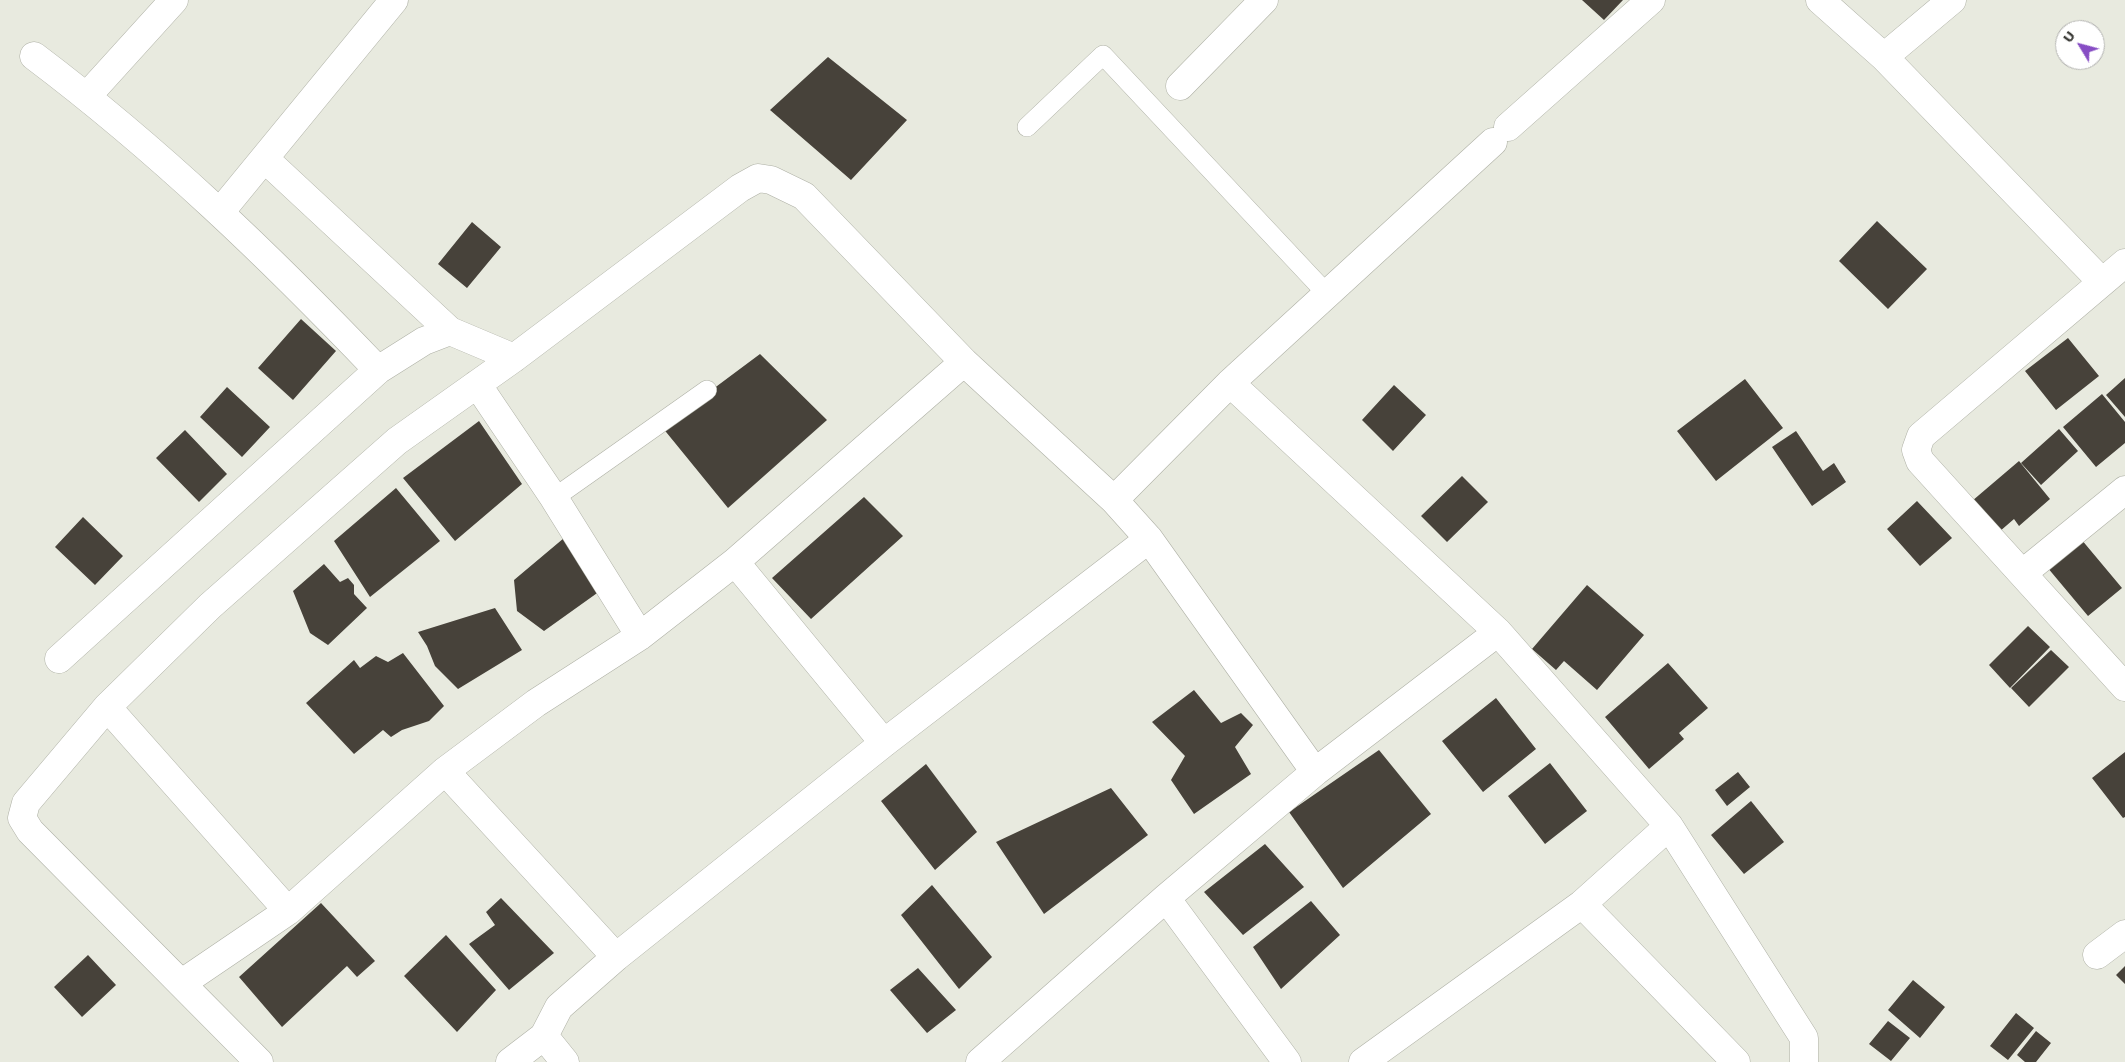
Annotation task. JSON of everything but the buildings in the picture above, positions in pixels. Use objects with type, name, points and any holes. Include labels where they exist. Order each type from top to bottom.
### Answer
[{"type":"street","points":[[87,96],[174,0]]},
{"type":"street","points":[[221,211],[394,0]]},
{"type":"street","points":[[1180,86],[1264,0]]},
{"type":"street","points":[[1114,500],[1230,383],[1501,134],[1651,0]]},
{"type":"street","points":[[1820,0],[1884,57],[2102,282]]},
{"type":"street","points":[[1884,57],[1952,0]]},
{"type":"street","points":[[34,56],[87,96],[221,211],[378,370]]},
{"type":"street","points":[[265,159],[450,332],[514,358]]},
{"type":"street","points":[[259,1062],[30,831],[22,818],[26,803],[107,707],[210,606],[397,441],[514,358],[740,188],[758,178],[771,180],[787,186],[804,196],[964,362],[1114,500],[1149,539],[1315,772]]},
{"type":"street","points":[[2125,264],[1921,436],[1916,450],[1920,461],[2125,687]]},
{"type":"street","points":[[59,659],[378,370],[424,341],[450,332]]},
{"type":"street","points":[[182,983],[288,911],[445,772],[536,703],[640,636],[735,562],[964,362]]},
{"type":"street","points":[[1230,383],[1498,632],[1670,826],[1804,1038],[1804,1062]]},
{"type":"street","points":[[477,384],[554,498],[640,636]]},
{"type":"street","points":[[2023,573],[2125,490]]},
{"type":"street","points":[[510,1062],[544,1036],[559,1007],[616,958],[884,743],[1149,539]]},
{"type":"street","points":[[735,562],[884,743]]},
{"type":"street","points":[[980,1062],[1166,898],[1315,772],[1498,632]]},
{"type":"street","points":[[107,707],[288,911]]},
{"type":"street","points":[[445,772],[616,958]]},
{"type":"street","points":[[1363,1062],[1582,904],[1670,826]]},
{"type":"street","points":[[1166,898],[1287,1062]]},
{"type":"street","points":[[1582,904],[1736,1062]]},
{"type":"street","points":[[2098,955],[2125,934]]},
{"type":"street","points":[[544,1036],[565,1062]]},
{"type":"lane","points":[[1027,128],[1103,55],[1327,294]]},
{"type":"lane","points":[[554,498],[706,390]]}]
